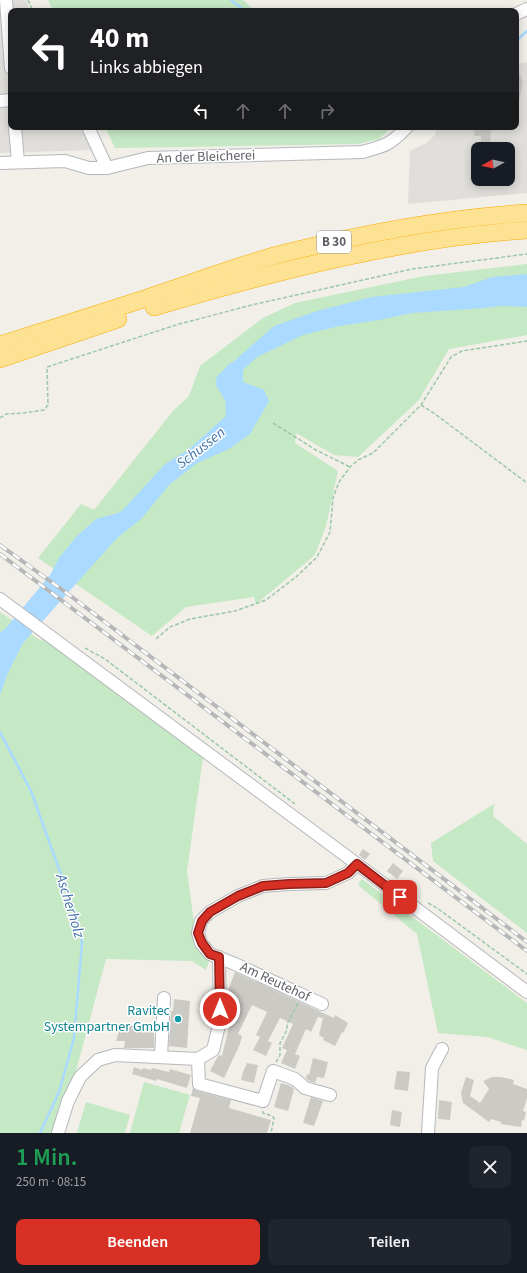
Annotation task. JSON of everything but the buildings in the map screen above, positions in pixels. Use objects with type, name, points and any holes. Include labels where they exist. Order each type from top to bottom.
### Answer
[{"type":"highway","name":"B 30","points":[[0,345],[148,298],[215,274],[284,253],[366,234],[418,225],[486,216],[527,213]]},
{"type":"highway","name":"B 30","points":[[0,359],[152,307],[217,288],[288,270],[358,253],[419,242],[489,233],[527,230]]},
{"type":"street","points":[[6,0],[8,27]]},
{"type":"street","points":[[15,130],[18,162]]},
{"type":"street","points":[[89,130],[107,168]]},
{"type":"street","name":"An der Bleicherei","points":[[0,163],[65,162],[89,168],[107,168],[148,158],[362,152],[385,146],[398,137],[404,130]]},
{"type":"street","points":[[0,599],[527,992]]},
{"type":"street","points":[[219,957],[210,954],[202,943],[198,933],[202,921],[210,912],[238,896],[263,886],[326,883],[348,873],[357,864]]},
{"type":"street","name":"Am Reutehof","points":[[198,1060],[213,1050],[220,1022],[219,957],[322,1004]]},
{"type":"street","points":[[161,1057],[164,998]]},
{"type":"street","points":[[428,1133],[432,1068],[442,1049]]},
{"type":"street","points":[[58,1133],[68,1101],[80,1077],[98,1060],[116,1055],[198,1060],[199,1084],[263,1101],[273,1071],[294,1079],[305,1088],[330,1095]]},
{"type":"path","points":[[0,418],[6,414],[44,410],[48,405],[47,367],[179,324],[256,304],[412,269],[527,254]]},
{"type":"path","points":[[156,639],[170,627],[190,619],[235,611],[266,600],[296,577],[317,557],[330,532],[333,498],[339,482],[350,467],[358,460],[373,453],[421,405],[451,357],[462,351],[527,341]]},
{"type":"path","points":[[421,405],[527,483]]},
{"type":"path","points":[[273,423],[316,450],[350,467]]},
{"type":"path","points":[[273,1071],[275,1062],[280,1055],[280,1043],[287,1030],[287,1024],[302,995]]},
{"type":"path","points":[[263,1101],[263,1113],[274,1118],[271,1133]]},
{"type":"shaded area","points":[[0,0],[26,0],[29,8],[8,8],[8,130],[82,130],[91,150],[0,153]]},
{"type":"shaded area","points":[[527,62],[527,193],[408,204],[410,151],[426,143],[435,135],[436,130],[519,130],[519,63]]},
{"type":"green space","points":[[48,0],[243,0],[252,8],[52,8]]},
{"type":"green space","points":[[106,130],[389,130],[379,139],[358,144],[115,148]]},
{"type":"green space","points":[[527,264],[527,335],[449,349],[419,400],[358,457],[334,455],[296,433],[295,443],[338,471],[326,526],[315,555],[256,604],[254,597],[186,607],[152,636],[38,558],[81,504],[94,510],[173,411],[189,396],[200,366],[263,318],[295,303],[424,276]]},
{"type":"green space","points":[[0,612],[41,641],[42,630],[204,750],[187,871],[197,945],[209,961],[206,970],[192,961],[106,959],[58,1133],[0,1133]]},
{"type":"green space","points":[[494,804],[493,816],[527,844],[527,933],[433,861],[431,843]]},
{"type":"green space","points":[[362,879],[527,1003],[527,1050],[487,1037],[438,1033],[417,934],[358,885]]},
{"type":"green space","points":[[144,1082],[190,1095],[179,1133],[130,1133]]},
{"type":"green space","points":[[86,1102],[130,1115],[125,1133],[77,1133]]},
{"type":"water","points":[[527,274],[527,307],[501,306],[412,313],[339,326],[303,335],[257,357],[243,370],[243,382],[264,390],[269,401],[250,434],[229,449],[197,463],[169,485],[141,519],[117,538],[23,643],[7,675],[0,695],[0,633],[6,628],[50,575],[59,558],[76,537],[96,519],[118,513],[123,510],[165,464],[188,450],[226,416],[225,403],[232,389],[221,387],[216,377],[274,326],[317,311],[372,297],[464,287],[492,277]]},
{"type":"waterway","points":[[231,0],[241,8]]},
{"type":"waterway","points":[[519,38],[527,31]]},
{"type":"waterway","name":"Schussen","points":[[233,371],[224,383],[237,404],[234,412]]},
{"type":"waterway","name":"Ascherholz","points":[[0,732],[31,791],[77,919],[82,943],[74,1038],[59,1092],[40,1133]]},
{"type":"railway","points":[[0,545],[68,594],[527,942]]},
{"type":"railway","points":[[0,554],[527,951]]},
{"type":"place","name":"Ravitec Systempartner GmbH","points":[[178,1019]]},
{"type":"route","points":[[220,1009],[219,957],[210,954],[202,943],[198,933],[202,921],[210,912],[238,896],[263,886],[326,883],[348,873],[357,864],[400,897]]}]
